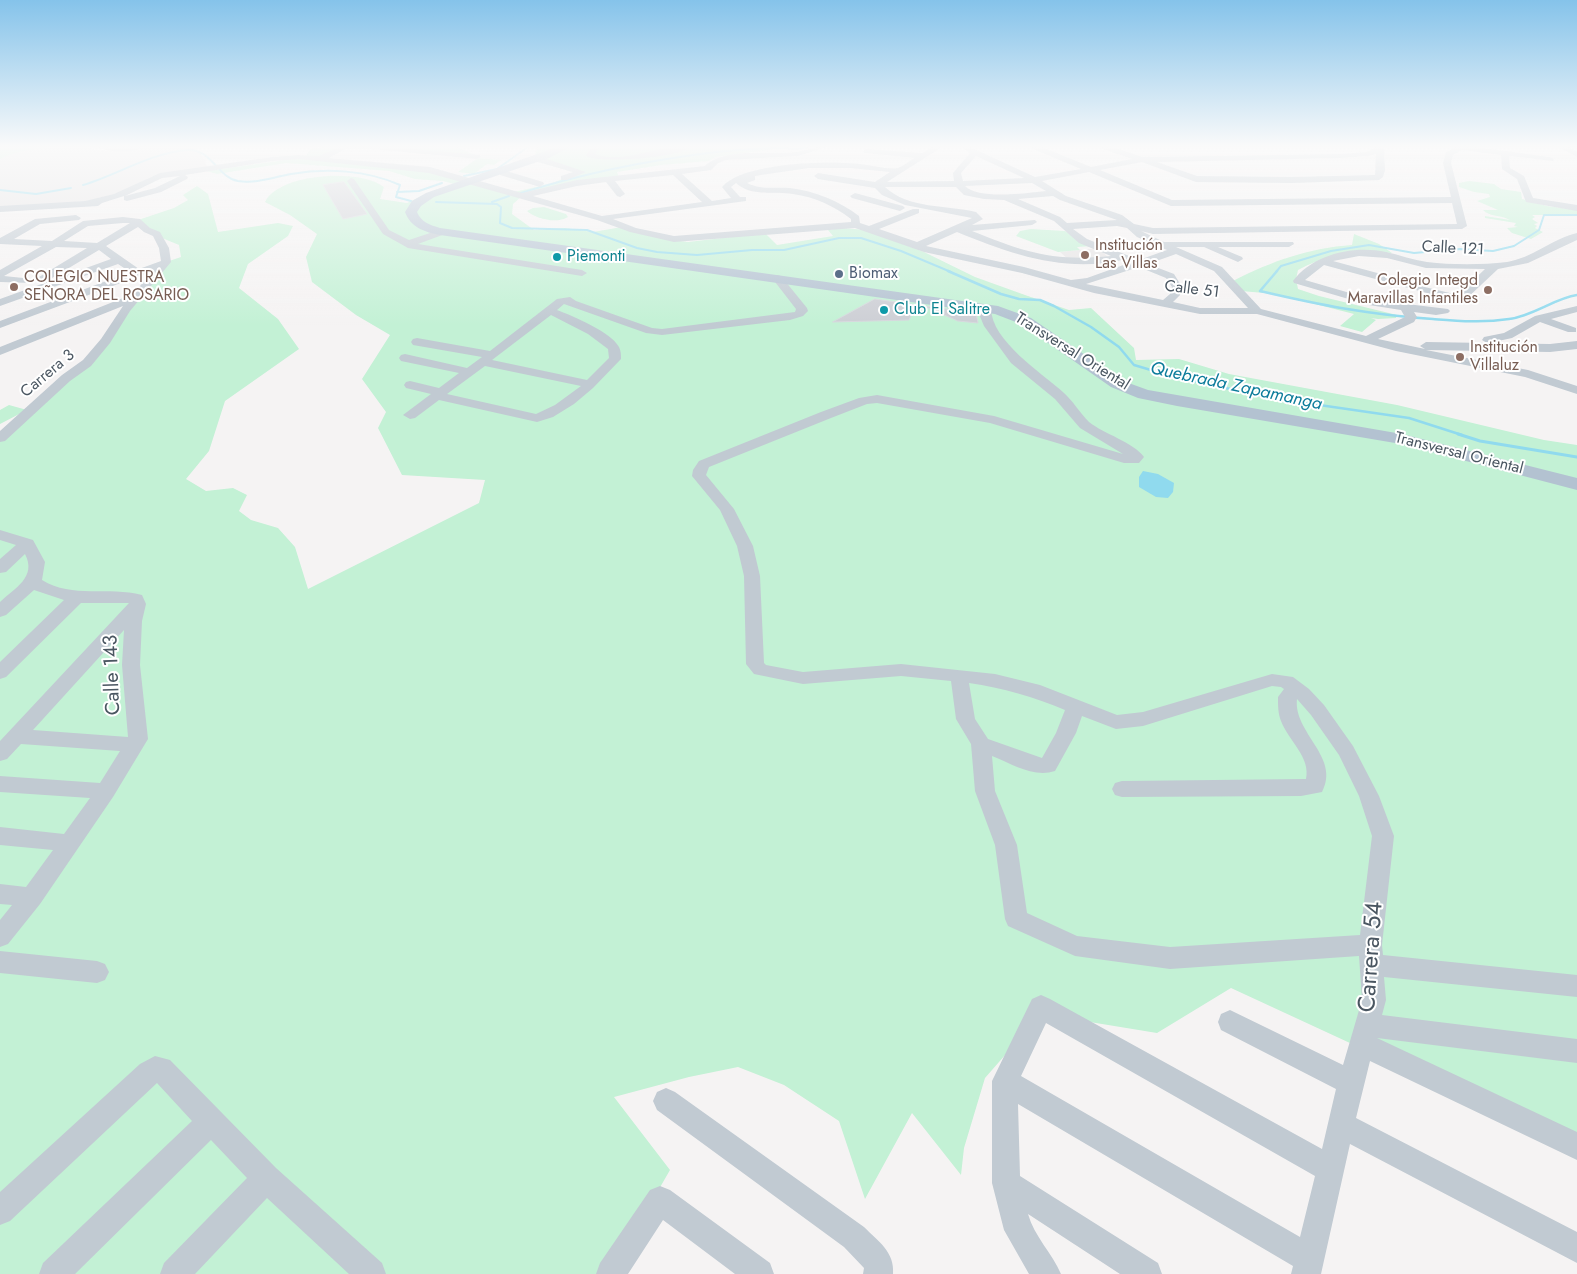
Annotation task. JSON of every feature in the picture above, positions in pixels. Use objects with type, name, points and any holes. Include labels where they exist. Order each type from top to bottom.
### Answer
[{"type":"main road","name":"Transversal Oriental","points":[[414,206],[411,212],[419,225],[442,232],[985,308],[1018,317],[1117,384],[1144,394],[1334,426],[1402,440],[1577,484]]},
{"type":"main road","name":"Transversal Oriental","points":[[425,206],[422,210],[423,217],[438,225],[458,230],[998,305],[1034,318],[1121,380],[1154,392],[1376,429],[1577,479]]},
{"type":"street","points":[[0,209],[61,206]]},
{"type":"street","points":[[368,206],[386,232],[410,242],[412,246],[582,273]]},
{"type":"street","points":[[559,206],[659,236],[688,239],[855,225],[856,218],[838,206]]},
{"type":"street","points":[[600,218],[691,206]]},
{"type":"street","points":[[898,206],[927,213]]},
{"type":"street","points":[[916,246],[976,221],[978,217],[973,214],[933,206]]},
{"type":"street","points":[[1028,206],[1056,218],[1083,241],[1170,276],[1177,287],[1175,295],[1165,304]]},
{"type":"street","points":[[1056,206],[1105,224]]},
{"type":"street","points":[[1084,206],[1119,217],[1132,226],[1136,233],[1218,270],[1257,311]]},
{"type":"street","points":[[1067,226],[1105,224],[1132,226],[1153,231],[1459,227],[1462,226],[1456,206]]},
{"type":"street","points":[[849,212],[863,208]]},
{"type":"street","points":[[869,228],[916,211]]},
{"type":"street","points":[[0,218],[33,216],[38,221]]},
{"type":"street","points":[[1,241],[38,221],[71,218],[86,220],[86,223]]},
{"type":"street","points":[[0,274],[86,223],[123,220],[139,222],[147,230],[157,234],[164,248],[166,262],[0,325]]},
{"type":"street","points":[[0,280],[32,282],[139,222]]},
{"type":"street","points":[[957,228],[974,229],[1032,222]]},
{"type":"street","name":"Calle 51","points":[[855,225],[869,228],[941,254],[1024,270],[1060,282],[1200,311],[1257,311],[1366,340],[1528,374],[1576,389]]},
{"type":"street","points":[[410,242],[413,237],[426,227]]},
{"type":"street","points":[[957,228],[999,245],[1056,261],[1068,262],[1123,257]]},
{"type":"street","points":[[410,242],[442,232]]},
{"type":"street","name":"Calle 121","points":[[1321,261],[1344,256],[1381,254],[1425,265],[1496,266],[1521,261],[1577,236]]},
{"type":"street","points":[[1,241],[98,246],[138,273]]},
{"type":"street","points":[[1161,244],[1289,244]]},
{"type":"street","points":[[1201,244],[1238,259]]},
{"type":"street","points":[[1060,282],[1088,281],[1175,251]]},
{"type":"street","points":[[1344,256],[1414,273]]},
{"type":"street","points":[[0,303],[118,260]]},
{"type":"street","points":[[1444,311],[1436,312],[1383,306],[1298,281],[1305,270],[1321,261],[1460,299],[1496,266]]},
{"type":"street","name":"Carrera 3","points":[[0,438],[66,378],[87,363],[90,353],[166,262]]},
{"type":"street","points":[[1403,283],[1425,265]]},
{"type":"street","points":[[410,415],[487,358],[561,307],[650,331],[678,331],[799,314],[802,311],[801,308],[777,278]]},
{"type":"street","points":[[788,290],[794,285],[806,283]]},
{"type":"street","points":[[47,286],[74,297]]},
{"type":"street","points":[[1383,306],[1395,294]]},
{"type":"street","points":[[0,351],[135,297]]},
{"type":"street","points":[[410,385],[537,418],[549,414],[565,405],[615,359],[613,347],[561,307]]},
{"type":"street","name":"Carrera 54","points":[[985,308],[985,314],[990,326],[1015,360],[1060,396],[1085,425],[1101,436],[1132,452],[1137,457],[1134,460],[968,414],[877,399],[864,401],[826,415],[704,464],[699,476],[715,491],[723,503],[739,529],[747,550],[752,578],[751,595],[755,664],[760,670],[803,678],[900,670],[995,680],[1033,690],[1116,722],[1128,722],[1272,680],[1285,681],[1312,704],[1349,754],[1379,820],[1383,836],[1370,955],[1374,1000],[1350,1082],[1308,1267]]},
{"type":"street","points":[[103,310],[126,309]]},
{"type":"street","points":[[1366,340],[1410,320],[1411,316],[1406,309]]},
{"type":"street","points":[[1400,346],[1425,337],[1486,340],[1508,336],[1539,318],[1577,309]]},
{"type":"street","points":[[1539,318],[1572,330]]},
{"type":"street","points":[[417,342],[589,384]]},
{"type":"street","points":[[1400,346],[1550,348],[1577,345]]},
{"type":"street","points":[[405,358],[469,372]]},
{"type":"street","points":[[0,535],[27,544],[37,562],[33,582],[0,611]]},
{"type":"street","points":[[0,568],[27,544]]},
{"type":"street","points":[[0,754],[138,604],[136,600],[129,598],[77,597],[44,590],[33,582]]},
{"type":"street","points":[[0,673],[77,597]]},
{"type":"street","name":"Calle 143","points":[[134,745],[138,739],[131,665],[133,621],[138,604]]},
{"type":"street","points":[[959,675],[966,719],[981,744],[986,791],[1006,845],[1016,919],[1075,946],[1170,958],[1284,952],[1370,955],[1577,986]]},
{"type":"street","points":[[1122,789],[1301,788],[1315,786],[1318,778],[1318,767],[1289,721],[1285,707],[1286,697],[1296,690]]},
{"type":"street","points":[[981,744],[1037,766],[1048,766],[1066,733],[1076,707]]},
{"type":"street","points":[[0,937],[32,897],[106,791],[134,745],[16,736]]},
{"type":"street","points":[[0,784],[106,791]]},
{"type":"street","points":[[0,836],[69,843]]},
{"type":"street","points":[[0,894],[32,897]]},
{"type":"street","points":[[0,962],[97,972]]},
{"type":"street","points":[[1046,1274],[1018,1230],[1006,1183],[1004,1081],[1041,1007],[1330,1169]]},
{"type":"street","points":[[1230,1022],[1350,1082]]},
{"type":"street","points":[[1365,1034],[1577,1051]]},
{"type":"street","points":[[1365,1034],[1577,1146]]},
{"type":"street","points":[[0,1211],[155,1069],[161,1069],[266,1178],[371,1274]]},
{"type":"street","points":[[1004,1081],[1308,1267]]},
{"type":"street","points":[[666,1101],[854,1237],[879,1263],[878,1274]]},
{"type":"street","points":[[54,1274],[210,1122]]},
{"type":"street","points":[[1341,1125],[1577,1248]]},
{"type":"street","points":[[175,1274],[266,1178]]},
{"type":"street","points":[[1006,1183],[1147,1274]]},
{"type":"street","points":[[611,1274],[660,1200],[759,1274]]},
{"type":"shaded area","points":[[1098,248],[1108,257],[1070,261],[1060,252]]},
{"type":"green space","points":[[177,206],[211,206],[218,232],[278,223],[293,226],[288,236],[248,264],[239,288],[278,319],[299,349],[225,401],[209,451],[186,479],[206,491],[233,488],[247,495],[239,511],[251,520],[278,528],[295,547],[308,589],[479,503],[485,480],[402,475],[378,428],[386,412],[362,379],[390,335],[356,315],[312,282],[306,257],[317,234],[290,215],[274,206],[513,206],[512,214],[534,230],[565,228],[593,232],[622,227],[688,242],[765,233],[777,245],[833,236],[828,230],[842,228],[867,230],[924,252],[975,277],[1025,295],[1069,310],[1091,308],[1134,348],[1136,360],[1179,359],[1229,374],[1397,405],[1544,440],[1577,445],[1577,1148],[1231,988],[1157,1033],[1041,1014],[985,1078],[964,1148],[961,1175],[912,1113],[865,1199],[839,1121],[784,1085],[738,1067],[689,1077],[614,1097],[670,1170],[610,1274],[0,1274],[0,436],[87,363],[166,262],[181,257],[179,245],[150,233],[135,221]]},
{"type":"green space","points":[[1490,206],[1550,206],[1577,210],[1577,215],[1532,215],[1535,217],[1532,219],[1538,223],[1534,224],[1537,226],[1535,228],[1543,232],[1531,239],[1512,233],[1507,228],[1518,227],[1514,226],[1516,223],[1485,218],[1485,216],[1510,220],[1489,214],[1483,210],[1498,210]]},
{"type":"green space","points":[[544,207],[566,214],[568,217],[558,220],[547,220],[527,211],[533,208]]},
{"type":"green space","points":[[1031,229],[1065,231],[1078,240],[1092,246],[1077,247],[1080,250],[1058,252],[1016,236],[1020,231]]},
{"type":"green space","points":[[1354,234],[1379,244],[1392,253],[1355,253],[1332,257],[1309,264],[1298,270],[1296,279],[1298,289],[1397,315],[1396,318],[1371,318],[1376,320],[1362,332],[1340,326],[1354,314],[1276,294],[1241,291],[1233,281],[1262,267],[1306,252],[1352,245]]},
{"type":"green space","points":[[9,405],[27,410],[0,424],[0,410]]},
{"type":"water","points":[[1143,471],[1158,474],[1174,483],[1173,492],[1168,498],[1156,497],[1139,487],[1139,477]]},
{"type":"building","points":[[336,206],[362,206],[367,214],[343,219]]},
{"type":"building","points":[[875,299],[916,305],[909,320],[833,322]]},
{"type":"building","points":[[924,306],[976,313],[978,323],[958,321]]},
{"type":"waterway","name":"Quebrada Zapamanga","points":[[500,206],[500,223],[512,228],[587,230],[637,248],[657,252],[697,255],[752,250],[784,250],[839,238],[861,238],[901,251],[951,272]]},
{"type":"waterway","points":[[1276,272],[1281,266],[1331,251],[1369,245],[1414,253],[1460,249],[1493,251],[1514,246],[1539,230],[1544,215],[1577,215]]},
{"type":"waterway","name":"Quebrada Zapamanga","points":[[948,271],[1001,294],[1019,299],[1040,300],[1054,306],[1091,327],[1119,347],[1134,365],[1171,376],[1271,398],[1409,418],[1462,435]]},
{"type":"waterway","points":[[1277,271],[1260,291],[1346,309],[1410,317],[1471,321],[1509,319],[1577,295]]},
{"type":"waterway","name":"Quebrada Zapamanga","points":[[1458,434],[1480,441],[1577,457]]},
{"type":"place","name":"Institución Las Villas","points":[[1085,255]]},
{"type":"place","name":"Piemonti","points":[[557,257]]},
{"type":"place","name":"Biomax","points":[[839,274]]},
{"type":"place","name":"COLEGIO NUESTRA SEÑORA DEL ROSARIO","points":[[14,287]]},
{"type":"place","name":"Colegio Integd Maravillas Infantiles","points":[[1488,290]]},
{"type":"place","name":"Club El Salitre","points":[[884,310]]},
{"type":"place","name":"Institución Villaluz","points":[[1460,357]]}]
